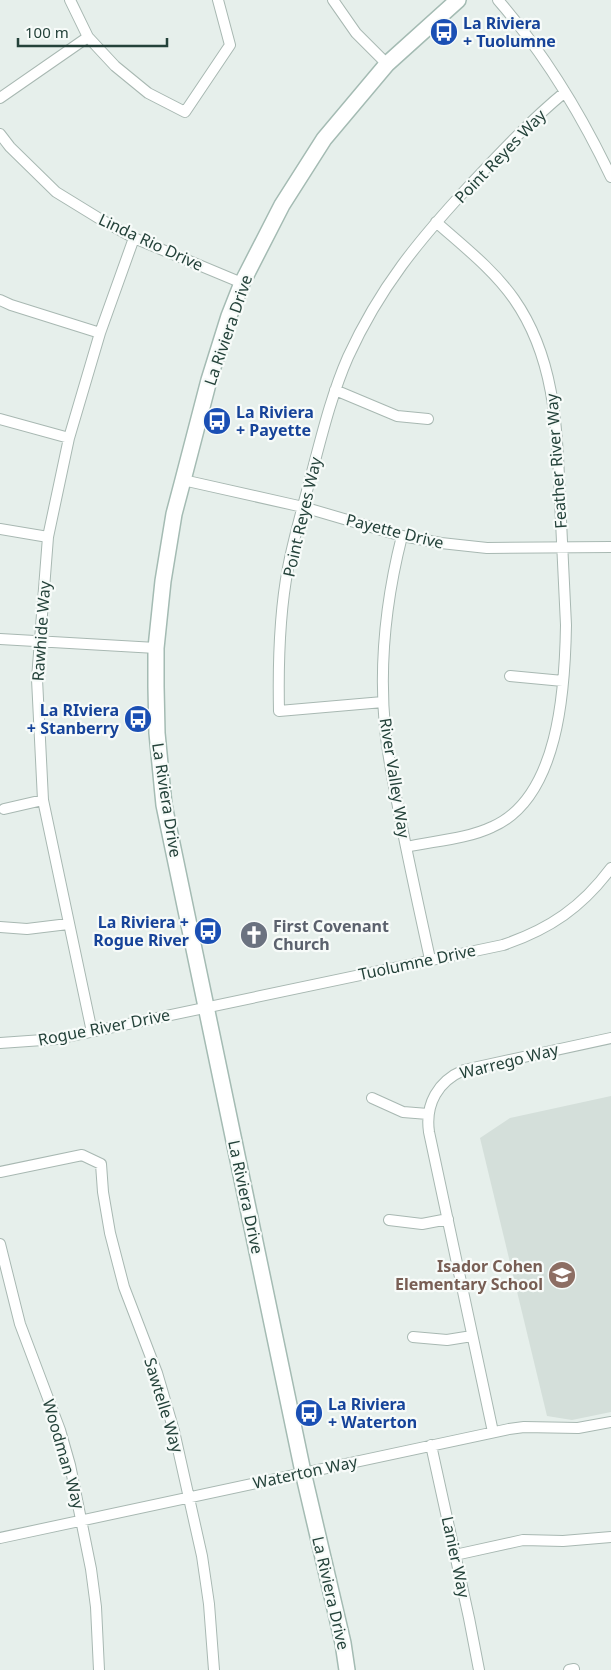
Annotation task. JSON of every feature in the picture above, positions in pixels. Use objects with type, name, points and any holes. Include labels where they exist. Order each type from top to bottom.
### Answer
[{"type":"street","points":[[70,0],[88,36],[115,66],[148,92],[185,112],[230,45],[218,0]]},
{"type":"street","points":[[333,0],[356,32],[387,64]]},
{"type":"street","name":"La Riviera Drive","points":[[347,1670],[343,1643],[303,1472],[164,805],[157,733],[156,648],[163,581],[174,514],[209,380],[229,316],[242,283],[282,205],[324,139],[387,64],[458,0]]},
{"type":"street","points":[[498,0],[526,34],[565,92],[584,123],[611,177]]},
{"type":"street","points":[[0,98],[88,36]]},
{"type":"street","name":"Point Reyes Way","points":[[383,702],[279,711],[278,674],[283,600],[290,560],[303,507],[335,390],[363,327],[399,267],[436,222],[507,145],[565,92]]},
{"type":"street","name":"Linda Rio Drive","points":[[0,134],[10,147],[56,192],[134,238],[242,283]]},
{"type":"street","name":"Feather River Way","points":[[406,846],[481,832],[506,819],[516,810],[534,787],[548,761],[559,711],[563,681],[566,626],[558,434],[555,410],[544,361],[536,339],[514,300],[484,266],[436,222]]},
{"type":"street","name":"Rawhide Way","points":[[92,1032],[43,800],[37,679],[48,537],[70,438],[100,333],[134,238]]},
{"type":"street","points":[[0,300],[100,333]]},
{"type":"street","points":[[335,390],[397,416],[428,419]]},
{"type":"street","points":[[0,419],[70,438]]},
{"type":"street","name":"Payette Drive","points":[[183,480],[303,507],[402,536],[472,547],[611,547]]},
{"type":"street","points":[[0,529],[48,537]]},
{"type":"street","name":"River Valley Way","points":[[402,536],[390,594],[385,633],[383,702],[390,766],[430,959]]},
{"type":"street","points":[[0,639],[156,648]]},
{"type":"street","points":[[510,676],[563,681]]},
{"type":"street","points":[[4,809],[43,800]]},
{"type":"street","name":"Tuolumne Drive","points":[[207,1006],[503,945],[540,931],[572,910],[609,873]]},
{"type":"street","points":[[0,927],[27,929],[68,924]]},
{"type":"street","name":"Rogue River Drive","points":[[0,1043],[57,1039],[207,1006]]},
{"type":"street","name":"Warrego Way","points":[[493,1432],[429,1132],[428,1114],[432,1100],[440,1087],[450,1077],[464,1070],[611,1038]]},
{"type":"street","points":[[372,1098],[403,1112],[428,1114]]},
{"type":"street","name":"Sawtelle Way","points":[[0,1172],[82,1155],[101,1164],[103,1192],[110,1233],[124,1288],[162,1390],[174,1431],[189,1497],[202,1556],[209,1604],[214,1670]]},
{"type":"street","points":[[389,1220],[422,1224],[448,1219]]},
{"type":"street","name":"Woodman Way","points":[[0,1244],[20,1324],[60,1430],[82,1520],[96,1607],[99,1670]]},
{"type":"street","points":[[413,1337],[447,1340],[472,1336]]},
{"type":"street","name":"Waterton Way","points":[[0,1538],[493,1432],[524,1427],[578,1428],[611,1422]]},
{"type":"street","name":"Lanier Way","points":[[431,1445],[470,1618],[478,1670]]},
{"type":"street","points":[[456,1554],[524,1540],[563,1541],[611,1537]]},
{"type":"street","points":[[570,1670],[574,1669]]},
{"type":"shaded area","name":"Isador Cohen Elementary School","points":[[611,1096],[611,1412],[572,1420],[547,1416],[480,1138],[510,1118]]},
{"type":"place","name":"La Riviera + Tuolumne","points":[[444,32]]},
{"type":"place","name":"La Riviera + Payette","points":[[217,421]]},
{"type":"place","name":"La RIviera + Stanberry","points":[[138,719]]},
{"type":"place","name":"La Riviera + Rogue River","points":[[208,931]]},
{"type":"place","name":"First Covenant Church","points":[[254,935]]},
{"type":"place","name":"Isador Cohen Elementary School","points":[[562,1275]]},
{"type":"place","name":"La Riviera + Waterton","points":[[309,1413]]}]
